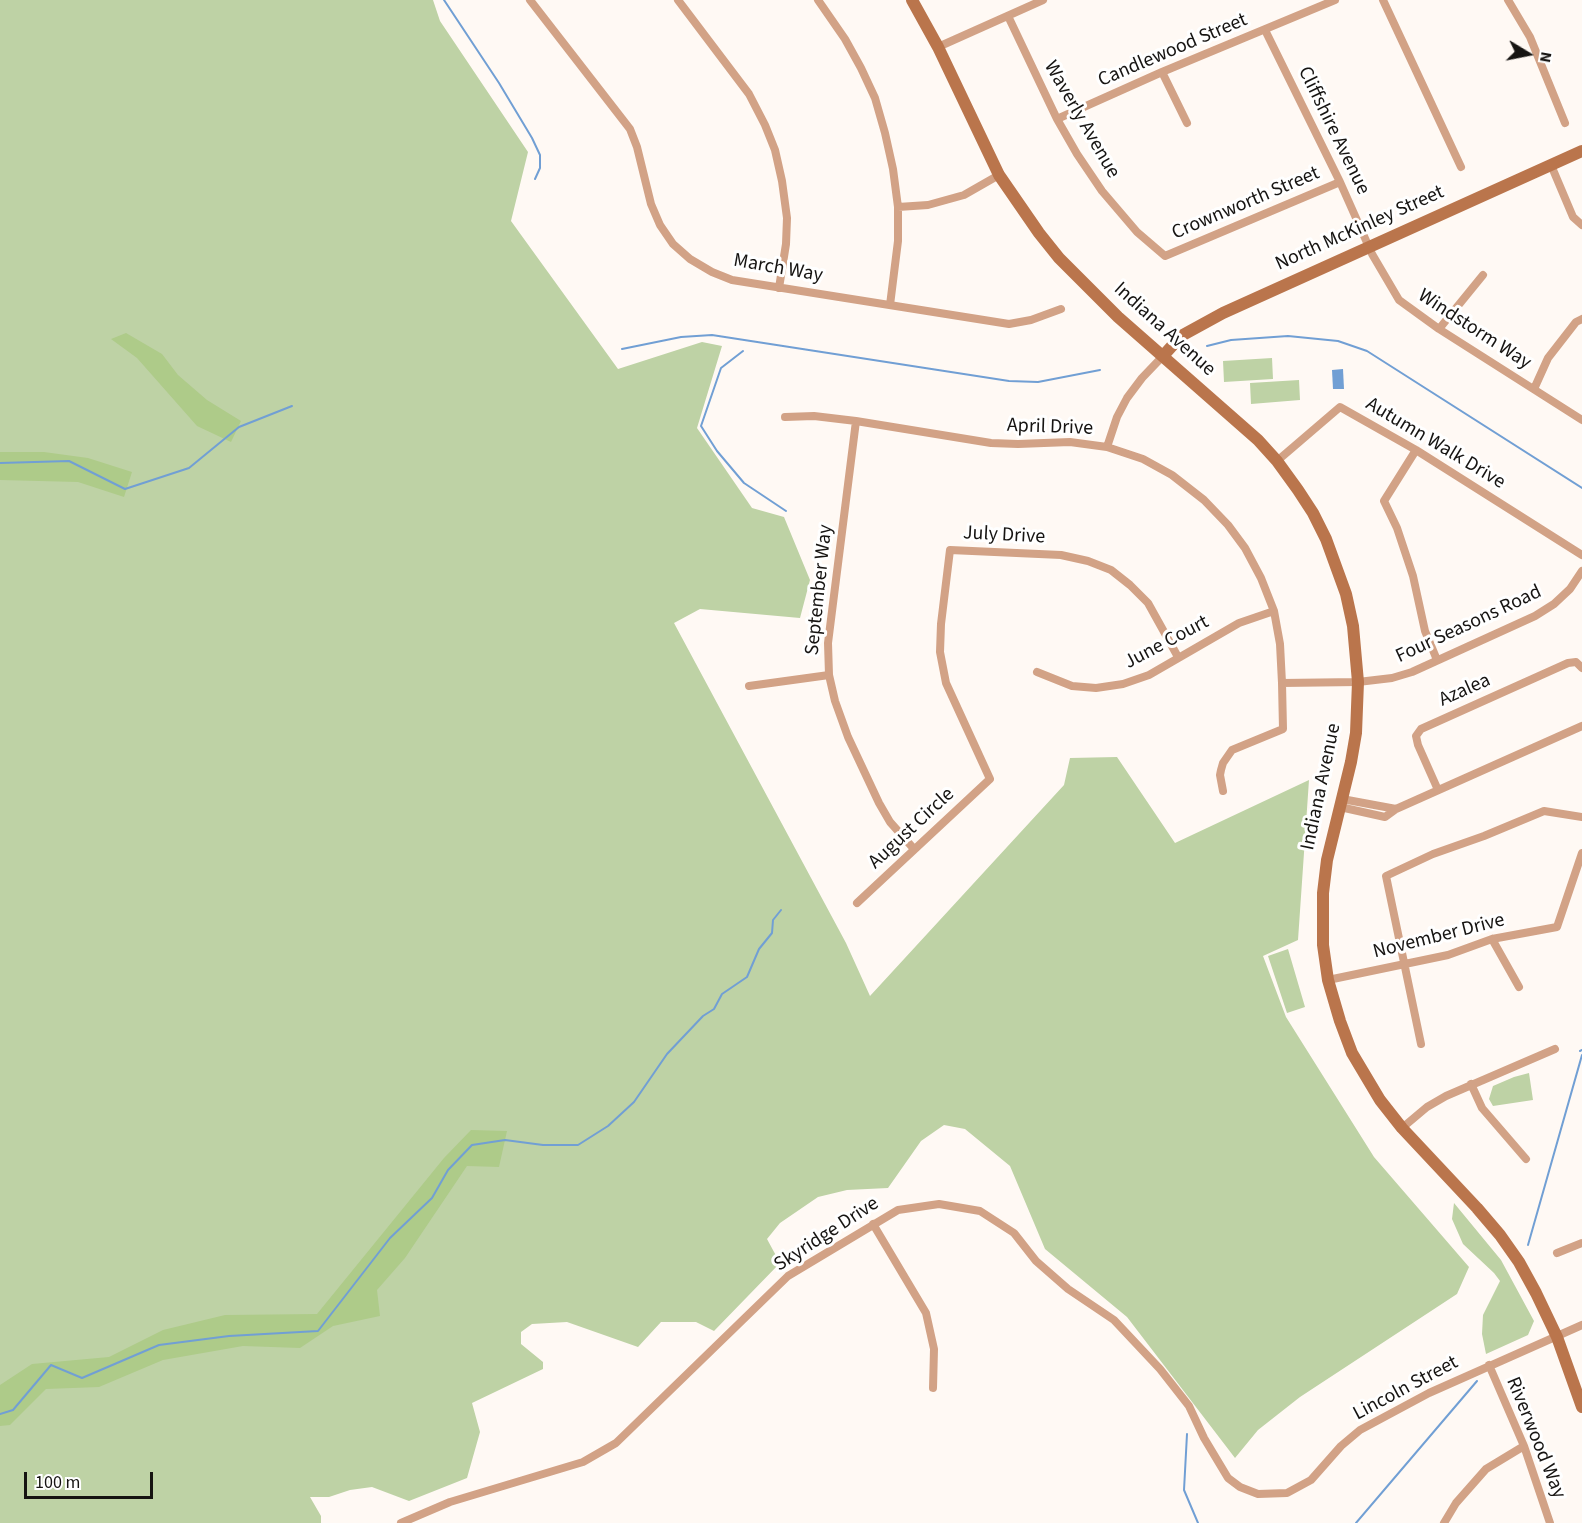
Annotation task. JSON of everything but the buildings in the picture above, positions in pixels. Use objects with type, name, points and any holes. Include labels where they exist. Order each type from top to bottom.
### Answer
[{"type":"street","name":"March Way","points":[[530,0],[630,129],[637,147],[651,204],[660,225],[673,244],[690,260],[732,280],[1010,324],[1031,320],[1061,309]]},
{"type":"street","points":[[678,0],[749,94],[775,150],[787,218],[780,288]]},
{"type":"street","points":[[818,0],[845,39],[875,98],[893,169],[898,207],[898,240],[890,304]]},
{"type":"street","name":"Indiana Avenue","points":[[912,0],[938,47],[999,175],[1039,233],[1059,258],[1118,317],[1258,440],[1277,461],[1313,513],[1336,564],[1346,594],[1353,626],[1358,682],[1356,733],[1327,860],[1323,893],[1323,945],[1340,1021],[1352,1053],[1380,1100],[1402,1128],[1500,1235],[1536,1293],[1557,1337],[1582,1407]]},
{"type":"street","points":[[938,47],[1043,0]]},
{"type":"street","name":"Candlewood Street","points":[[1057,119],[1162,72],[1335,0]]},
{"type":"street","points":[[1383,0],[1461,167]]},
{"type":"street","points":[[1508,0],[1530,37],[1565,123]]},
{"type":"street","name":"Waverly Avenue","points":[[1008,16],[1057,119],[1077,154],[1102,191],[1137,232],[1165,256]]},
{"type":"street","name":"Cliffshire Avenue","points":[[1265,30],[1370,247]]},
{"type":"street","points":[[1162,72],[1187,123]]},
{"type":"street","name":"North McKinley Street","points":[[1163,356],[1181,336],[1223,313],[1582,151]]},
{"type":"street","points":[[1551,165],[1573,217],[1582,225]]},
{"type":"street","points":[[898,207],[928,205],[955,198],[999,175]]},
{"type":"street","name":"Crownworth Street","points":[[1165,256],[1340,182]]},
{"type":"street","name":"Windstorm Way","points":[[1370,247],[1399,300],[1438,329],[1582,420]]},
{"type":"street","points":[[1438,329],[1483,275]]},
{"type":"street","points":[[1534,389],[1548,358],[1576,322],[1582,319]]},
{"type":"street","points":[[1107,447],[1117,417],[1127,398],[1163,356]]},
{"type":"street","name":"Autumn Walk Drive","points":[[1277,461],[1340,406],[1416,450],[1582,555]]},
{"type":"street","name":"April Drive","points":[[785,417],[814,416],[992,443],[1070,442],[1107,447],[1143,459],[1172,475],[1204,500],[1228,525],[1245,548],[1261,578],[1274,611],[1280,644],[1283,729],[1232,750],[1222,763],[1220,775],[1222,791]]},
{"type":"street","name":"September Way","points":[[856,422],[828,643],[829,675],[835,701],[848,737],[879,803],[890,822],[914,849]]},
{"type":"street","points":[[1416,450],[1384,501],[1397,528],[1410,566],[1425,631],[1437,660]]},
{"type":"street","name":"July Drive","points":[[990,779],[946,683],[940,652],[950,550],[1061,555],[1088,561],[1111,570],[1148,603],[1178,657]]},
{"type":"street","name":"Four Seasons Road","points":[[1282,683],[1358,682],[1392,678],[1412,672],[1535,616],[1554,604],[1570,589],[1582,571]]},
{"type":"street","name":"June Court","points":[[1037,672],[1072,686],[1096,688],[1123,684],[1149,675],[1239,623],[1274,611]]},
{"type":"street","name":"Azalea","points":[[1438,790],[1418,746],[1416,736],[1421,729],[1568,663],[1576,662],[1582,668]]},
{"type":"street","points":[[749,686],[829,675]]},
{"type":"street","points":[[1341,803],[1385,817],[1396,809],[1582,726]]},
{"type":"street","name":"August Circle","points":[[857,903],[990,779]]},
{"type":"street","points":[[1341,803],[1396,809]]},
{"type":"street","points":[[1371,814],[1374,805]]},
{"type":"street","points":[[1421,1044],[1386,876],[1433,854],[1485,836],[1544,811],[1582,817]]},
{"type":"street","name":"November Drive","points":[[1329,980],[1448,956],[1492,939],[1557,927],[1582,852]]},
{"type":"street","points":[[1492,939],[1519,987]]},
{"type":"street","points":[[1402,1128],[1427,1107],[1471,1084],[1555,1049]]},
{"type":"street","points":[[1471,1084],[1482,1108],[1526,1159]]},
{"type":"street","name":"Skyridge Drive","points":[[401,1523],[450,1502],[583,1462],[616,1443],[788,1276],[898,1210],[939,1204],[980,1211],[1014,1233],[1036,1261],[1068,1289],[1114,1320],[1160,1368],[1189,1406],[1204,1438],[1228,1478],[1240,1487],[1258,1494]]},
{"type":"street","points":[[873,1224],[926,1313],[934,1349],[933,1388]]},
{"type":"street","points":[[1557,1253],[1582,1243]]},
{"type":"street","name":"Lincoln Street","points":[[1258,1494],[1287,1493],[1311,1480],[1341,1446],[1360,1430],[1429,1393],[1582,1325]]},
{"type":"street","name":"Riverwood Way","points":[[1489,1365],[1524,1446],[1550,1523]]},
{"type":"street","points":[[1444,1523],[1456,1503],[1486,1469],[1524,1446]]},
{"type":"green space","points":[[0,0],[433,0],[440,21],[528,152],[511,221],[618,369],[702,342],[722,346],[697,428],[752,508],[784,517],[810,580],[800,618],[700,609],[674,623],[846,943],[870,996],[1064,785],[1070,758],[1117,757],[1175,843],[1309,780],[1298,940],[1263,956],[1286,1017],[1374,1157],[1469,1267],[1457,1294],[1300,1397],[1258,1430],[1235,1458],[1127,1317],[1045,1249],[1010,1166],[965,1129],[944,1125],[921,1141],[888,1188],[847,1190],[818,1197],[780,1223],[767,1239],[780,1263],[714,1331],[696,1322],[661,1322],[638,1347],[567,1322],[532,1324],[521,1332],[521,1344],[543,1362],[543,1369],[472,1403],[480,1432],[467,1478],[409,1501],[372,1487],[350,1490],[329,1497],[310,1497],[321,1516],[321,1523],[0,1523]]},
{"type":"green space","points":[[126,333],[162,354],[178,375],[207,400],[241,421],[231,442],[197,426],[137,358],[111,339]]},
{"type":"green space","points":[[1272,358],[1273,379],[1224,382],[1223,361]]},
{"type":"green space","points":[[1299,380],[1300,400],[1251,404],[1250,383]]},
{"type":"green space","points":[[0,452],[44,452],[88,458],[132,472],[124,497],[78,482],[0,480]]},
{"type":"green space","points":[[1288,949],[1305,1007],[1287,1013],[1268,956]]},
{"type":"green space","points":[[1529,1073],[1533,1100],[1493,1106],[1489,1099],[1493,1086]]},
{"type":"green space","points":[[471,1130],[507,1131],[499,1167],[467,1166],[405,1258],[377,1290],[380,1316],[333,1326],[300,1348],[243,1346],[163,1360],[99,1387],[46,1389],[10,1425],[0,1426],[0,1385],[32,1364],[109,1357],[163,1330],[225,1315],[317,1314],[444,1158]]},
{"type":"green space","points":[[1454,1203],[1501,1260],[1534,1321],[1528,1335],[1486,1354],[1482,1334],[1483,1315],[1500,1281],[1463,1244],[1452,1219]]},
{"type":"water","points":[[1343,369],[1344,389],[1333,389],[1332,370]]},
{"type":"waterway","points":[[444,0],[532,138],[540,155],[540,168],[535,179]]},
{"type":"waterway","points":[[622,349],[681,337],[712,335],[1009,381],[1038,382],[1100,370]]},
{"type":"waterway","points":[[1207,346],[1231,340],[1288,336],[1338,341],[1367,351],[1582,488]]},
{"type":"waterway","points":[[743,351],[721,368],[701,426],[717,451],[744,483],[786,511]]},
{"type":"waterway","points":[[0,463],[69,461],[125,489],[189,468],[239,427],[292,406]]},
{"type":"waterway","points":[[0,1414],[13,1410],[51,1365],[82,1378],[159,1345],[229,1336],[318,1331],[390,1238],[432,1198],[448,1170],[472,1145],[505,1140],[543,1145],[578,1145],[608,1126],[634,1102],[667,1054],[703,1016],[714,1009],[722,994],[747,977],[759,949],[772,933],[773,920],[781,910]]},
{"type":"waterway","points":[[1528,1245],[1582,1055]]},
{"type":"waterway","points":[[1356,1523],[1477,1381]]},
{"type":"waterway","points":[[1187,1434],[1184,1490],[1198,1523]]}]
